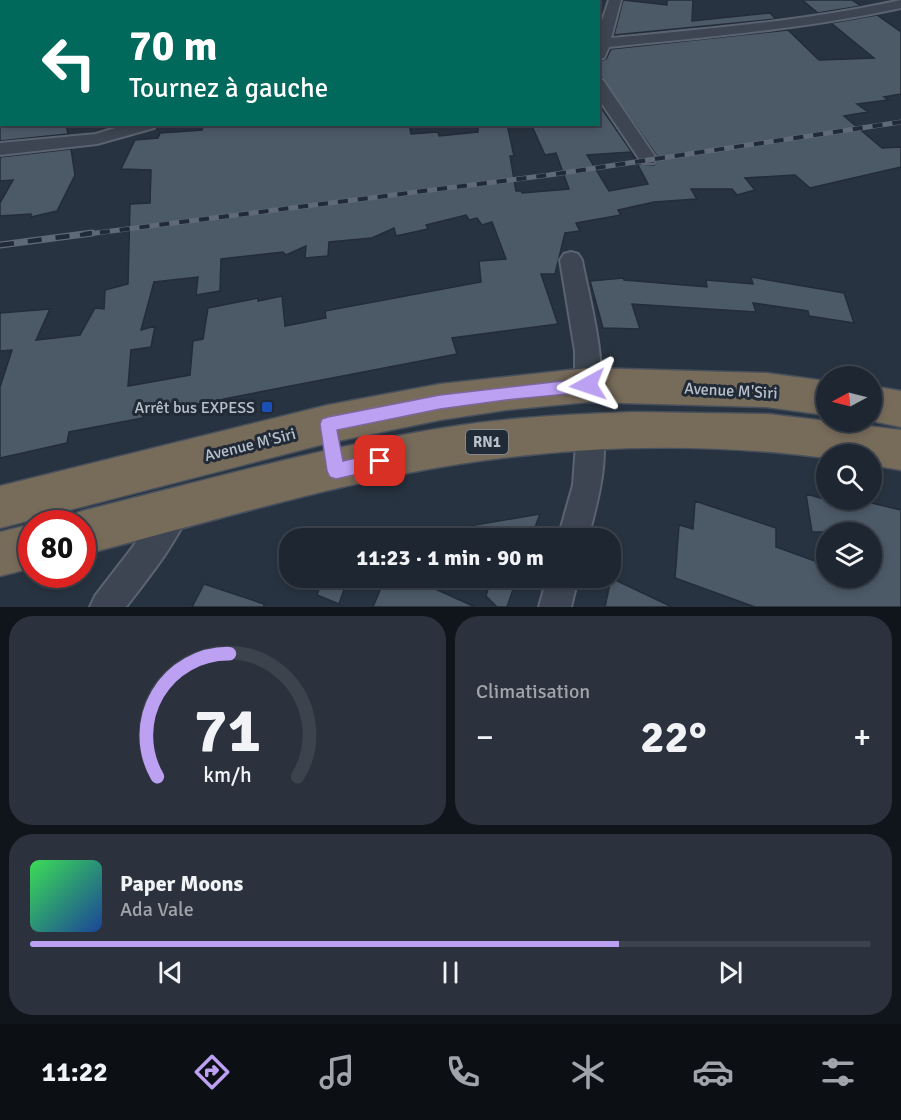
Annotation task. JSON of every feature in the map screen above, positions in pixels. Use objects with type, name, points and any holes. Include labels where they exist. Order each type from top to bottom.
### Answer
[{"type":"highway","name":"Avenue M'Siri","points":[[0,507],[328,424],[440,402],[506,393],[588,385],[766,390],[816,397]]},
{"type":"highway","points":[[882,406],[901,410]]},
{"type":"highway","points":[[328,424],[336,471]]},
{"type":"highway","name":"RN1","points":[[96,530],[446,446],[635,429],[714,430],[788,435],[901,450]]},
{"type":"highway","points":[[0,554],[18,550]]},
{"type":"street","points":[[615,0],[600,50],[678,36],[870,11],[901,4]]},
{"type":"street","points":[[600,88],[648,159]]},
{"type":"street","points":[[0,149],[136,126]]},
{"type":"street","points":[[571,260],[587,351],[588,385]]},
{"type":"street","points":[[576,528],[587,485],[590,432]]},
{"type":"street","points":[[106,607],[143,559],[175,510]]},
{"type":"street","points":[[555,607],[560,588]]},
{"type":"building","points":[[623,0],[667,5],[667,0],[693,0],[692,21],[770,13],[776,19],[614,35]]},
{"type":"building","points":[[802,0],[852,0],[861,6],[818,13]]},
{"type":"building","points":[[877,15],[901,32],[901,94],[884,97],[888,100],[857,104],[868,112],[844,116],[882,148],[901,147],[901,167],[810,188],[795,175],[745,178],[755,190],[737,195],[732,189],[691,189],[697,199],[654,202],[618,210],[621,215],[576,223],[580,231],[565,233],[555,274],[541,274],[558,324],[452,338],[457,354],[223,399],[223,402],[203,406],[203,403],[143,414],[143,418],[69,432],[67,443],[0,458],[0,387],[12,350],[0,351],[0,313],[50,309],[36,340],[80,335],[95,308],[104,309],[105,290],[128,284],[130,204],[150,203],[151,170],[121,169],[135,140],[158,138],[160,133],[202,130],[203,126],[409,126],[411,134],[438,132],[439,136],[478,132],[478,126],[507,126],[514,156],[510,156],[516,191],[522,193],[569,189],[556,153],[545,155],[532,126],[600,126],[600,106],[640,164],[654,165],[659,159],[600,75],[600,60],[606,59],[611,49],[788,30],[819,60],[874,58],[831,23]],"holes":[[[631,152],[648,184],[609,191],[587,155]],[[466,215],[469,220],[477,218],[482,225],[492,222],[506,259],[479,261],[481,282],[325,311],[326,318],[285,326],[282,296],[258,301],[258,298],[208,308],[203,339],[193,341],[190,375],[128,386],[131,350],[151,347],[155,326],[141,330],[154,282],[198,277],[196,295],[220,291],[221,259],[283,252],[286,255],[306,246],[305,258],[328,256],[329,242],[372,238],[394,228],[396,236],[428,229],[426,225]]]},
{"type":"building","points":[[0,126],[66,126],[68,134],[0,141]]},
{"type":"building","points":[[71,149],[75,175],[57,211],[31,217],[31,214],[0,216],[0,203],[13,180],[0,181],[0,157]]},
{"type":"building","points":[[751,277],[844,293],[854,323],[809,316],[808,311],[753,303],[756,312],[632,304],[640,329],[603,328],[590,281],[623,278],[624,280],[707,287],[706,280],[753,284]]},
{"type":"building","points":[[806,494],[816,497],[816,510],[882,510],[882,505],[901,510],[901,607],[755,607],[675,578],[679,525],[693,529],[695,501],[776,528],[776,547],[816,561],[816,588],[882,588],[882,522],[816,522],[816,532],[812,532]]},
{"type":"building","points":[[540,514],[535,528],[458,528]]},
{"type":"building","points":[[621,583],[672,607],[605,607],[609,588],[621,588]]},
{"type":"building","points":[[204,584],[264,604],[264,607],[192,607]]},
{"type":"building","points":[[319,588],[345,588],[339,604],[317,595]]},
{"type":"building","points":[[381,588],[433,588],[475,607],[373,607]]},
{"type":"building","points":[[488,588],[514,588],[507,607],[497,607],[486,596]]},
{"type":"railway","points":[[80,235],[549,175],[901,122]]},
{"type":"railway","points":[[0,245],[92,233]]},
{"type":"place","name":"Arrêt bus EXPESS","points":[[267,407]]},
{"type":"route","points":[[380,461],[336,471],[328,424],[440,402],[588,385]]}]
